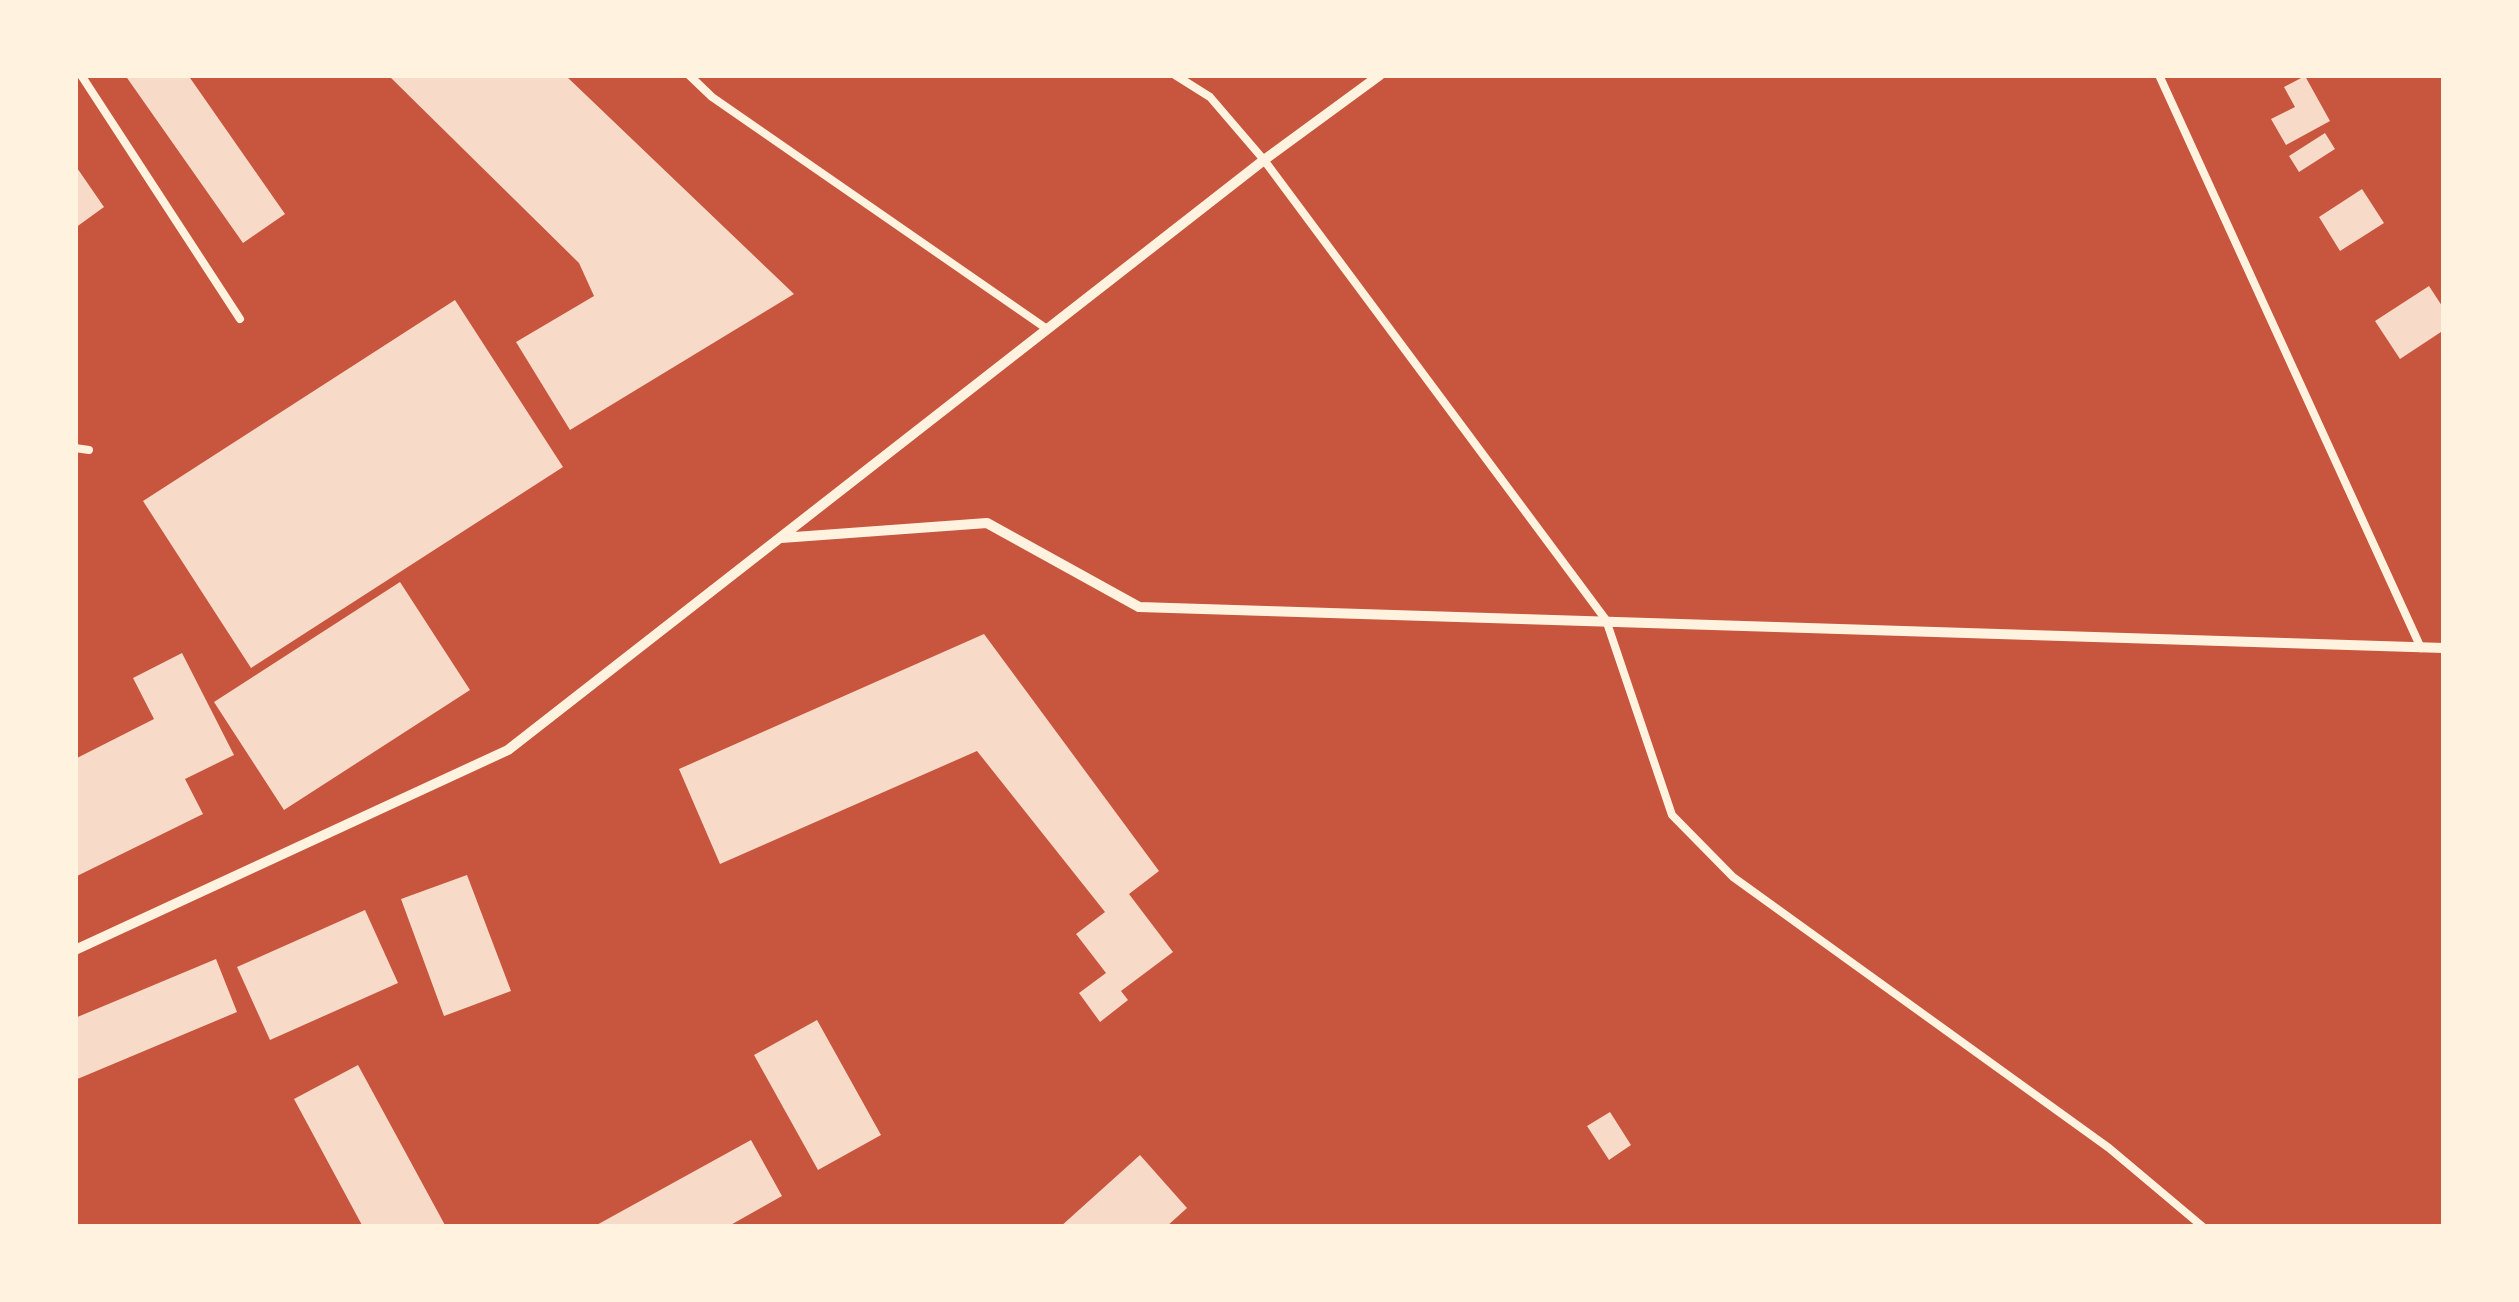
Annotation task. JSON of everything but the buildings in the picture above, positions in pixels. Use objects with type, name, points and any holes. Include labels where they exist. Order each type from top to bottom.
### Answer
[{"type":"street","points":[[75,950],[508,750],[1264,160],[1380,75]]},
{"type":"street","points":[[780,538],[987,523],[1139,607],[1606,620],[1902,634],[2140,637],[2444,648]]},
{"type":"lane","points":[[81,75],[240,319]]},
{"type":"lane","points":[[689,75],[712,97],[1047,330]]},
{"type":"lane","points":[[1175,75],[1210,96],[1264,160],[1606,620],[1672,815],[1733,876],[2109,1148],[2203,1227]]},
{"type":"lane","points":[[2159,75],[2422,650]]},
{"type":"lane","points":[[75,448],[89,450]]}]
